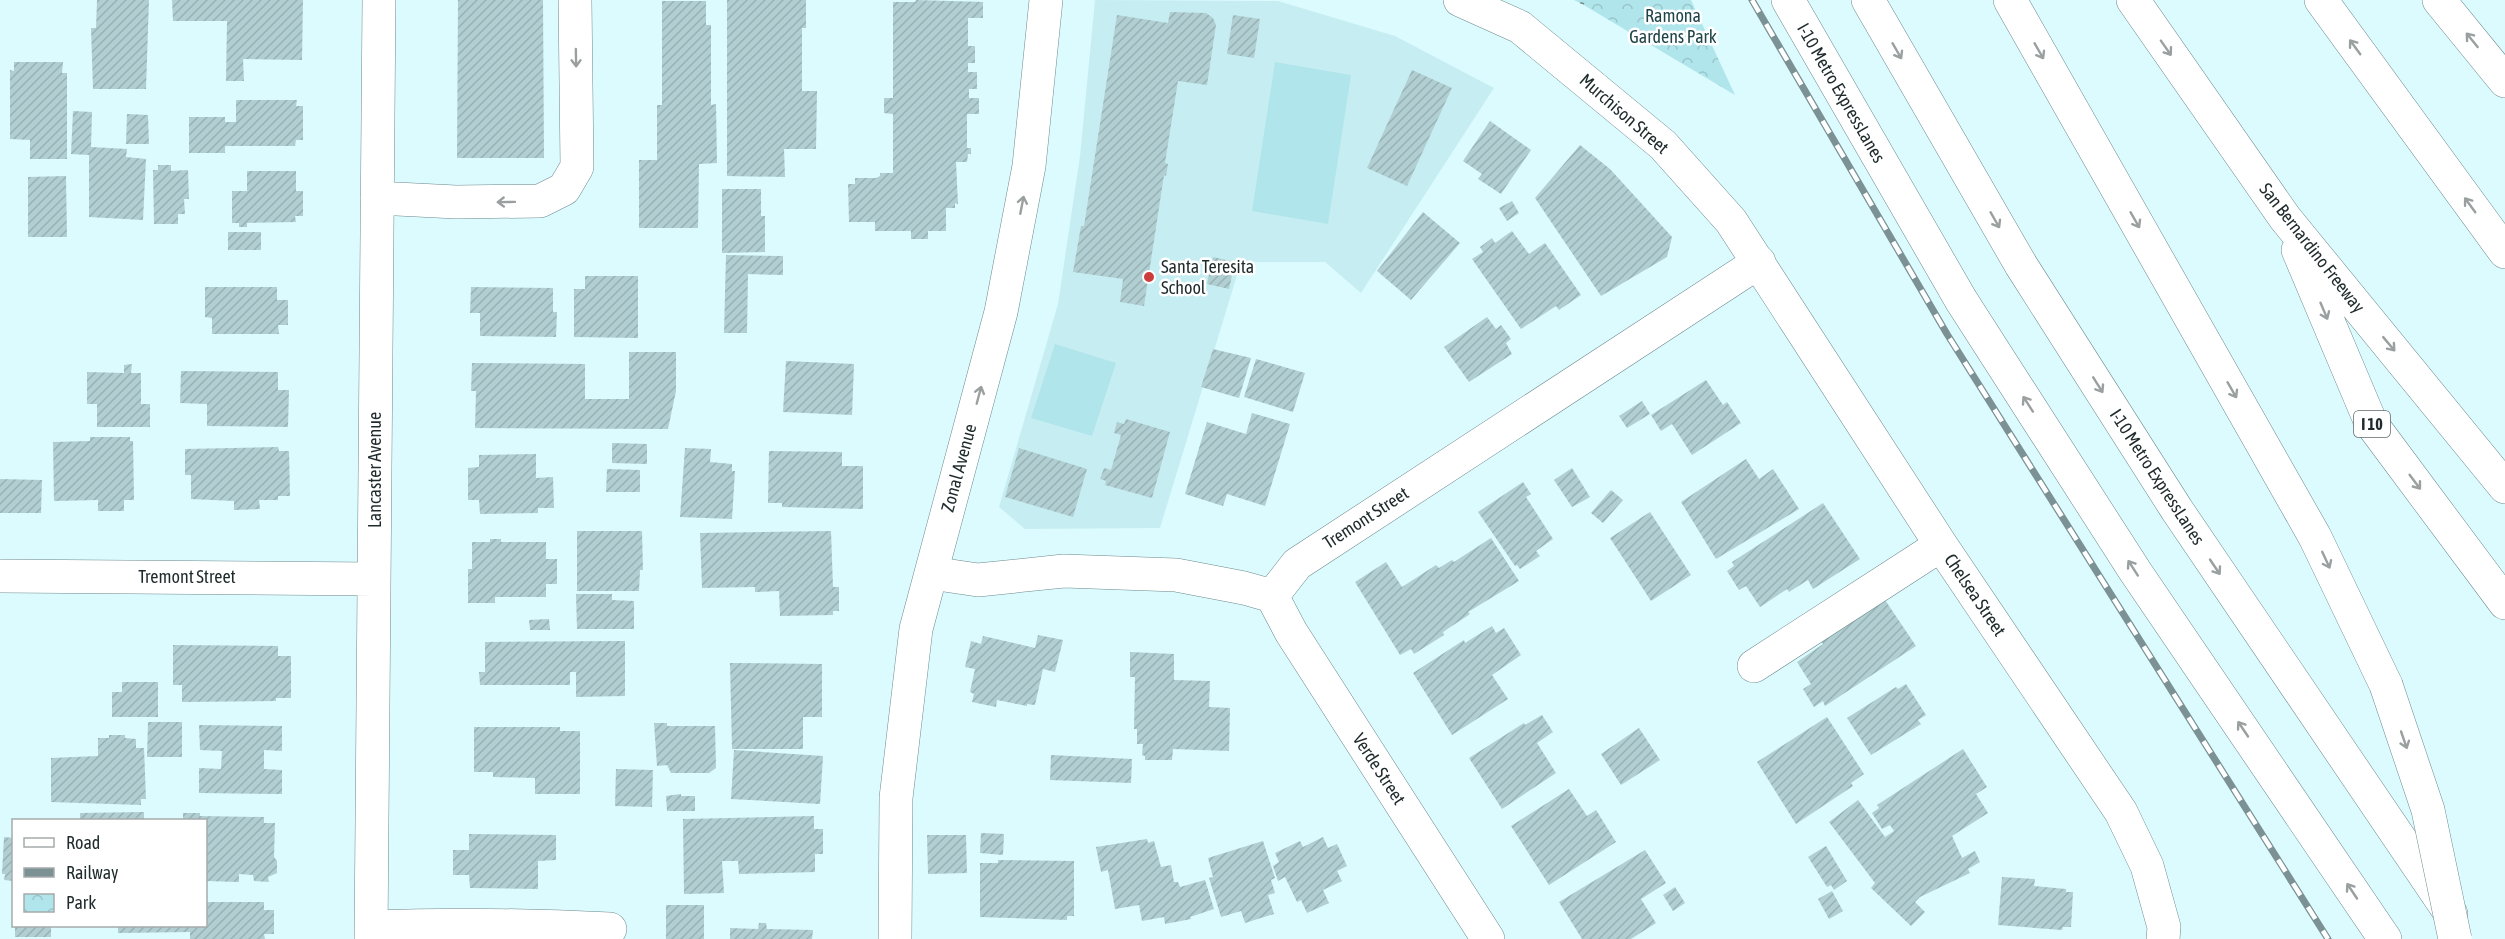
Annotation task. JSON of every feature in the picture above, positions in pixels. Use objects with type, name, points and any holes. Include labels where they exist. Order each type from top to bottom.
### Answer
[{"type":"main road","name":"Lancaster Avenue","points":[[371,933],[379,0]]},
{"type":"main road","points":[[377,198],[456,202],[540,201],[564,189],[577,167],[575,0]]},
{"type":"main road","name":"Zonal Avenue","points":[[895,939],[896,798],[916,629],[1001,312],[1029,166],[1046,0]]},
{"type":"main road","name":"Murchison Street","points":[[1460,0],[1520,27],[1662,145],[1731,221],[1759,262]]},
{"type":"main road","name":"I-10 Metro ExpressLanes","points":[[1788,0],[1961,300],[2135,571],[2385,939]]},
{"type":"main road","name":"I-10 Metro ExpressLanes","points":[[1868,0],[2021,266],[2177,510],[2468,939]]},
{"type":"main road","points":[[2010,0],[2316,537],[2386,685],[2428,810],[2455,939]]},
{"type":"main road","name":"San Bernardino Freeway","points":[[2133,0],[2285,218],[2505,487]]},
{"type":"main road","points":[[2321,0],[2505,252]]},
{"type":"main road","points":[[2439,0],[2505,81]]},
{"type":"main road","name":"I 10","points":[[2285,218],[2371,423],[2505,603]]},
{"type":"main road","name":"Chelsea Street","points":[[1759,262],[1936,536],[2121,812],[2147,866],[2164,927],[2163,939]]},
{"type":"main road","name":"Tremont Street","points":[[1272,596],[1297,564],[1759,262]]},
{"type":"main road","points":[[1748,657],[1936,536]]},
{"type":"main road","points":[[931,573],[978,580],[1064,571],[1176,575],[1244,588],[1272,596]]},
{"type":"main road","name":"Tremont Street","points":[[0,576],[375,579]]},
{"type":"main road","name":"Verde Street","points":[[1272,596],[1291,632],[1488,939]]},
{"type":"main road","points":[[371,933],[450,925],[610,929]]},
{"type":"shaded area","name":"Santa Teresita School","points":[[1095,0],[1278,1],[1395,36],[1494,88],[1361,293],[1325,262],[1241,262],[1160,528],[1025,529],[999,507],[1058,304],[1080,156]]},
{"type":"green space","name":"Ramona Gardens Park","points":[[1574,0],[1691,0],[1735,95],[1582,4]]},
{"type":"green space","points":[[1275,62],[1351,75],[1328,224],[1252,211]]},
{"type":"green space","points":[[1055,344],[1116,363],[1092,436],[1031,418]]},
{"type":"building","points":[[97,0],[149,0],[146,89],[93,89],[91,28],[96,28]]},
{"type":"building","points":[[172,0],[303,0],[302,60],[243,59],[244,81],[226,81],[227,21],[173,21]]},
{"type":"building","points":[[458,0],[543,0],[544,158],[457,158]]},
{"type":"building","points":[[727,0],[806,0],[806,28],[802,28],[802,91],[817,91],[816,149],[784,149],[785,177],[727,176]]},
{"type":"building","points":[[916,0],[983,2],[983,18],[968,18],[968,46],[975,46],[975,63],[968,63],[968,72],[977,72],[977,89],[969,89],[969,98],[979,98],[979,114],[967,114],[967,148],[971,148],[971,154],[968,154],[967,162],[956,162],[958,204],[955,203],[955,208],[946,208],[946,231],[928,231],[928,239],[911,239],[911,231],[875,231],[875,222],[849,222],[848,184],[855,184],[855,178],[876,178],[880,176],[880,173],[893,173],[893,114],[884,113],[884,98],[893,98],[893,2],[915,2]]},
{"type":"building","points":[[662,1],[706,1],[706,25],[711,25],[711,105],[716,104],[717,163],[699,164],[698,228],[639,228],[639,160],[657,160],[657,105],[662,105]]},
{"type":"building","points":[[1170,12],[1206,13],[1213,18],[1216,25],[1207,85],[1178,81],[1165,163],[1168,164],[1166,176],[1164,175],[1144,306],[1120,302],[1123,279],[1073,272],[1081,226],[1084,226],[1117,15],[1168,23]]},
{"type":"building","points":[[1233,15],[1260,19],[1254,58],[1227,54]]},
{"type":"building","points":[[14,62],[63,62],[62,73],[67,73],[67,159],[30,159],[30,140],[10,139],[10,70],[14,71]]},
{"type":"building","points":[[1412,70],[1452,88],[1407,186],[1367,168]]},
{"type":"building","points":[[236,100],[297,100],[296,106],[303,106],[303,140],[296,140],[295,146],[225,146],[225,153],[189,153],[189,117],[225,117],[225,122],[236,122]]},
{"type":"building","points":[[73,111],[92,112],[91,147],[127,149],[126,157],[146,159],[143,220],[89,217],[89,155],[71,154]]},
{"type":"building","points":[[127,114],[148,115],[149,144],[126,144]]},
{"type":"building","points":[[1490,121],[1531,150],[1501,194],[1478,179],[1482,174],[1463,161]]},
{"type":"building","points":[[1580,145],[1610,169],[1672,237],[1667,257],[1601,296],[1535,198]]},
{"type":"building","points":[[158,165],[171,165],[171,171],[188,170],[189,199],[184,199],[185,214],[178,214],[178,224],[154,224],[153,170],[158,170]]},
{"type":"building","points":[[247,171],[296,171],[296,191],[303,191],[303,216],[295,216],[296,222],[247,223],[247,227],[239,227],[239,223],[232,223],[232,191],[247,191]]},
{"type":"building","points":[[66,176],[67,237],[28,237],[28,177]]},
{"type":"building","points":[[722,189],[761,189],[761,216],[765,216],[765,252],[722,253]]},
{"type":"building","points":[[1512,201],[1519,213],[1507,221],[1499,208]]},
{"type":"building","points":[[1423,212],[1460,243],[1411,300],[1377,271]]},
{"type":"building","points":[[1512,231],[1529,254],[1545,243],[1581,295],[1559,310],[1556,306],[1521,329],[1472,259],[1483,252],[1480,247],[1492,238],[1495,243]]},
{"type":"building","points":[[228,232],[261,232],[261,250],[228,250]]},
{"type":"building","points":[[726,255],[783,256],[783,275],[748,274],[747,333],[724,333]]},
{"type":"building","points":[[1213,257],[1235,262],[1229,289],[1207,284]]},
{"type":"building","points":[[585,276],[638,276],[638,338],[574,337],[574,289],[585,289]]},
{"type":"building","points":[[205,287],[277,287],[277,300],[288,300],[288,325],[278,325],[279,334],[212,334],[212,318],[205,317]]},
{"type":"building","points":[[471,287],[553,288],[553,312],[557,312],[556,337],[480,336],[480,313],[470,313]]},
{"type":"building","points":[[1487,317],[1496,329],[1501,325],[1511,339],[1506,343],[1512,354],[1469,382],[1444,347]]},
{"type":"building","points":[[1213,349],[1251,358],[1239,398],[1201,387]]},
{"type":"building","points":[[629,352],[676,352],[676,391],[668,429],[475,428],[476,391],[471,391],[472,363],[585,364],[585,399],[629,399]]},
{"type":"building","points":[[1256,359],[1305,373],[1293,412],[1244,397]]},
{"type":"building","points":[[786,361],[854,364],[852,415],[783,412]]},
{"type":"building","points":[[132,364],[131,373],[141,373],[141,404],[150,404],[150,427],[97,427],[97,404],[87,404],[87,372],[124,373],[124,365]]},
{"type":"building","points":[[181,371],[278,372],[278,390],[289,390],[288,427],[207,426],[207,404],[180,403]]},
{"type":"building","points":[[1706,380],[1723,405],[1727,402],[1741,423],[1692,455],[1672,424],[1661,431],[1651,415]]},
{"type":"building","points":[[1642,401],[1650,414],[1627,428],[1619,416]]},
{"type":"building","points":[[1252,413],[1290,424],[1265,506],[1227,494],[1223,506],[1185,494],[1207,422],[1246,434]]},
{"type":"building","points":[[1126,419],[1170,432],[1152,498],[1105,485],[1106,481],[1100,479],[1104,468],[1111,470],[1121,435],[1114,433],[1117,422],[1124,424]]},
{"type":"building","points":[[90,437],[130,437],[130,441],[133,441],[134,500],[124,500],[124,511],[98,511],[98,500],[54,501],[53,442],[90,441]]},
{"type":"building","points":[[612,443],[647,444],[647,464],[612,463]]},
{"type":"building","points":[[278,447],[279,451],[289,451],[290,496],[278,496],[278,500],[259,500],[260,509],[234,510],[234,501],[191,499],[191,475],[185,475],[185,449]]},
{"type":"building","points":[[685,448],[711,449],[710,462],[732,464],[732,471],[735,471],[732,519],[680,517]]},
{"type":"building","points":[[1019,448],[1087,469],[1073,517],[1005,497]]},
{"type":"building","points":[[769,451],[842,452],[842,466],[863,466],[863,509],[782,507],[782,503],[768,503]]},
{"type":"building","points":[[536,454],[536,478],[553,477],[554,508],[538,508],[538,513],[480,514],[479,500],[468,500],[468,468],[479,467],[479,455]]},
{"type":"building","points":[[1746,459],[1759,479],[1773,469],[1799,509],[1716,559],[1681,502]]},
{"type":"building","points":[[1572,468],[1590,497],[1572,507],[1554,480]]},
{"type":"building","points":[[607,469],[640,470],[640,492],[606,492]]},
{"type":"building","points":[[0,479],[42,480],[41,513],[0,513]]},
{"type":"building","points":[[1523,482],[1531,494],[1526,497],[1553,539],[1536,551],[1540,556],[1520,569],[1517,565],[1515,566],[1478,512]]},
{"type":"building","points":[[1611,490],[1623,500],[1603,523],[1591,513]]},
{"type":"building","points":[[1823,503],[1860,559],[1813,589],[1808,580],[1789,592],[1787,589],[1760,607],[1746,586],[1739,590],[1727,571],[1734,566],[1732,562]]},
{"type":"building","points":[[1650,512],[1691,575],[1651,601],[1610,538]]},
{"type":"building","points":[[577,531],[642,531],[643,570],[640,570],[639,591],[577,591]]},
{"type":"building","points":[[831,531],[833,587],[839,587],[839,611],[833,611],[833,615],[780,616],[779,591],[755,592],[755,587],[702,588],[700,533]]},
{"type":"building","points":[[1491,538],[1519,581],[1468,612],[1470,614],[1443,632],[1444,635],[1414,654],[1411,649],[1400,655],[1355,582],[1386,562],[1402,587],[1436,565],[1439,568],[1452,560],[1454,562]]},
{"type":"building","points":[[490,539],[501,539],[501,542],[546,542],[546,559],[557,559],[557,584],[546,584],[546,597],[495,597],[495,603],[468,603],[468,569],[472,569],[472,542],[490,542]]},
{"type":"building","points":[[1879,591],[1916,646],[1825,706],[1823,701],[1814,707],[1803,689],[1811,684],[1797,662],[1823,644],[1821,641]]},
{"type":"building","points":[[576,594],[612,594],[612,600],[634,601],[634,629],[577,629]]},
{"type":"building","points":[[549,619],[550,630],[530,630],[529,620]]},
{"type":"building","points":[[1492,626],[1496,633],[1504,628],[1521,655],[1492,675],[1508,699],[1452,735],[1413,673],[1464,640],[1465,643]]},
{"type":"building","points":[[1038,635],[1063,640],[1055,672],[1043,669],[1035,705],[1027,704],[1027,706],[997,700],[996,707],[972,702],[974,694],[970,692],[975,669],[965,667],[971,641],[981,644],[983,636],[1035,648]]},
{"type":"building","points":[[625,641],[625,696],[576,697],[576,672],[570,672],[570,685],[480,685],[479,672],[485,672],[485,642]]},
{"type":"building","points":[[173,645],[278,646],[278,656],[291,656],[291,698],[276,698],[276,701],[182,702],[182,685],[173,685]]},
{"type":"building","points":[[1130,652],[1174,654],[1174,680],[1210,681],[1209,707],[1230,708],[1229,751],[1173,749],[1172,760],[1145,760],[1145,756],[1142,755],[1143,744],[1137,744],[1137,729],[1134,729],[1135,677],[1130,677]]},
{"type":"building","points":[[730,663],[822,664],[822,717],[803,717],[803,749],[732,749]]},
{"type":"building","points":[[122,682],[158,682],[158,717],[112,717],[112,692],[122,692]]},
{"type":"building","points":[[1906,684],[1926,715],[1918,720],[1921,724],[1871,755],[1847,718],[1896,687],[1898,689]]},
{"type":"building","points":[[1542,715],[1553,732],[1537,743],[1556,773],[1502,809],[1469,758],[1524,723],[1525,725]]},
{"type":"building","points":[[1827,717],[1864,774],[1851,783],[1853,786],[1796,824],[1757,762]]},
{"type":"building","points":[[148,722],[182,722],[182,757],[147,757]]},
{"type":"building","points":[[654,723],[667,723],[667,726],[715,726],[716,768],[709,773],[671,773],[667,765],[657,766]]},
{"type":"building","points":[[199,725],[282,726],[282,751],[264,750],[264,769],[282,770],[282,794],[199,793],[199,768],[221,769],[222,751],[200,750]]},
{"type":"building","points":[[474,727],[560,727],[560,731],[580,731],[580,794],[535,794],[535,778],[493,777],[493,772],[474,772]]},
{"type":"building","points":[[1639,728],[1660,760],[1621,785],[1601,754]]},
{"type":"building","points":[[109,735],[125,735],[125,738],[136,739],[136,748],[144,748],[146,799],[141,799],[141,805],[51,802],[51,758],[98,756],[98,738],[109,738]]},
{"type":"building","points":[[1963,749],[1987,787],[1976,794],[1988,813],[1952,836],[1962,858],[1975,851],[1980,862],[1968,869],[1970,873],[1920,897],[1915,902],[1925,912],[1911,926],[1871,888],[1875,883],[1829,822],[1858,800],[1885,837],[1894,831],[1890,825],[1882,829],[1872,813],[1879,808],[1877,805]]},
{"type":"building","points":[[734,750],[823,756],[820,804],[731,799]]},
{"type":"building","points":[[1051,755],[1132,759],[1131,783],[1050,780]]},
{"type":"building","points":[[616,769],[653,770],[652,807],[615,806]]},
{"type":"building","points":[[1569,789],[1587,816],[1596,810],[1616,842],[1549,885],[1511,826]]},
{"type":"building","points":[[681,794],[681,796],[695,796],[695,811],[667,811],[666,796]]},
{"type":"building","points":[[144,812],[144,819],[80,819],[80,813]]},
{"type":"building","points":[[183,813],[200,813],[200,816],[264,817],[264,823],[275,823],[274,857],[277,861],[277,873],[268,877],[269,882],[254,881],[253,875],[239,874],[239,882],[207,881],[207,819],[183,819]]},
{"type":"building","points":[[814,816],[814,829],[823,829],[823,854],[815,854],[815,872],[739,874],[738,861],[722,861],[724,893],[684,894],[683,819]]},
{"type":"building","points":[[981,833],[1004,834],[1003,855],[980,853]]},
{"type":"building","points":[[469,834],[556,835],[556,860],[538,861],[538,889],[470,888],[469,875],[453,875],[453,850],[469,850]]},
{"type":"building","points":[[927,835],[966,835],[967,873],[928,874]]},
{"type":"building","points":[[4,837],[12,838],[12,881],[4,880],[5,874],[2,874]]},
{"type":"building","points":[[1323,837],[1328,848],[1337,844],[1347,866],[1337,871],[1342,881],[1323,890],[1329,903],[1307,913],[1301,900],[1297,902],[1285,877],[1278,881],[1273,866],[1279,862],[1275,853],[1300,841],[1303,847]]},
{"type":"building","points":[[1147,839],[1148,843],[1154,841],[1161,867],[1171,865],[1174,882],[1178,882],[1180,887],[1205,880],[1214,909],[1190,917],[1191,919],[1165,924],[1164,917],[1142,921],[1139,905],[1115,909],[1108,870],[1101,872],[1096,847]]},
{"type":"building","points":[[1263,841],[1275,878],[1271,880],[1275,893],[1268,895],[1274,914],[1245,923],[1241,911],[1221,917],[1209,878],[1213,877],[1208,858]]},
{"type":"building","points":[[1826,846],[1847,881],[1834,890],[1831,885],[1827,887],[1808,857]]},
{"type":"building","points":[[1645,850],[1666,883],[1641,899],[1656,923],[1631,939],[1582,939],[1559,902]]},
{"type":"building","points":[[998,860],[1074,861],[1074,916],[1067,916],[1067,920],[980,917],[980,863],[998,863]]},
{"type":"building","points":[[2002,877],[2035,879],[2034,886],[2066,889],[2066,892],[2073,892],[2071,927],[2063,927],[2062,930],[1998,925]]},
{"type":"building","points":[[1675,887],[1685,903],[1673,911],[1663,895]]},
{"type":"building","points":[[1832,891],[1843,911],[1829,919],[1818,899]]},
{"type":"building","points":[[207,902],[264,902],[264,910],[274,910],[274,934],[264,934],[265,939],[190,939],[190,932],[118,933],[118,927],[207,927]]},
{"type":"building","points":[[666,905],[704,905],[704,939],[666,939]]},
{"type":"building","points":[[759,923],[766,923],[767,929],[813,930],[812,939],[730,939],[730,928],[758,929]]},
{"type":"building","points":[[15,927],[51,927],[51,937],[15,937]]},
{"type":"railway","points":[[1752,0],[1947,334],[2328,939]]},
{"type":"place","name":"Santa Teresita School","points":[[1149,277]]}]
